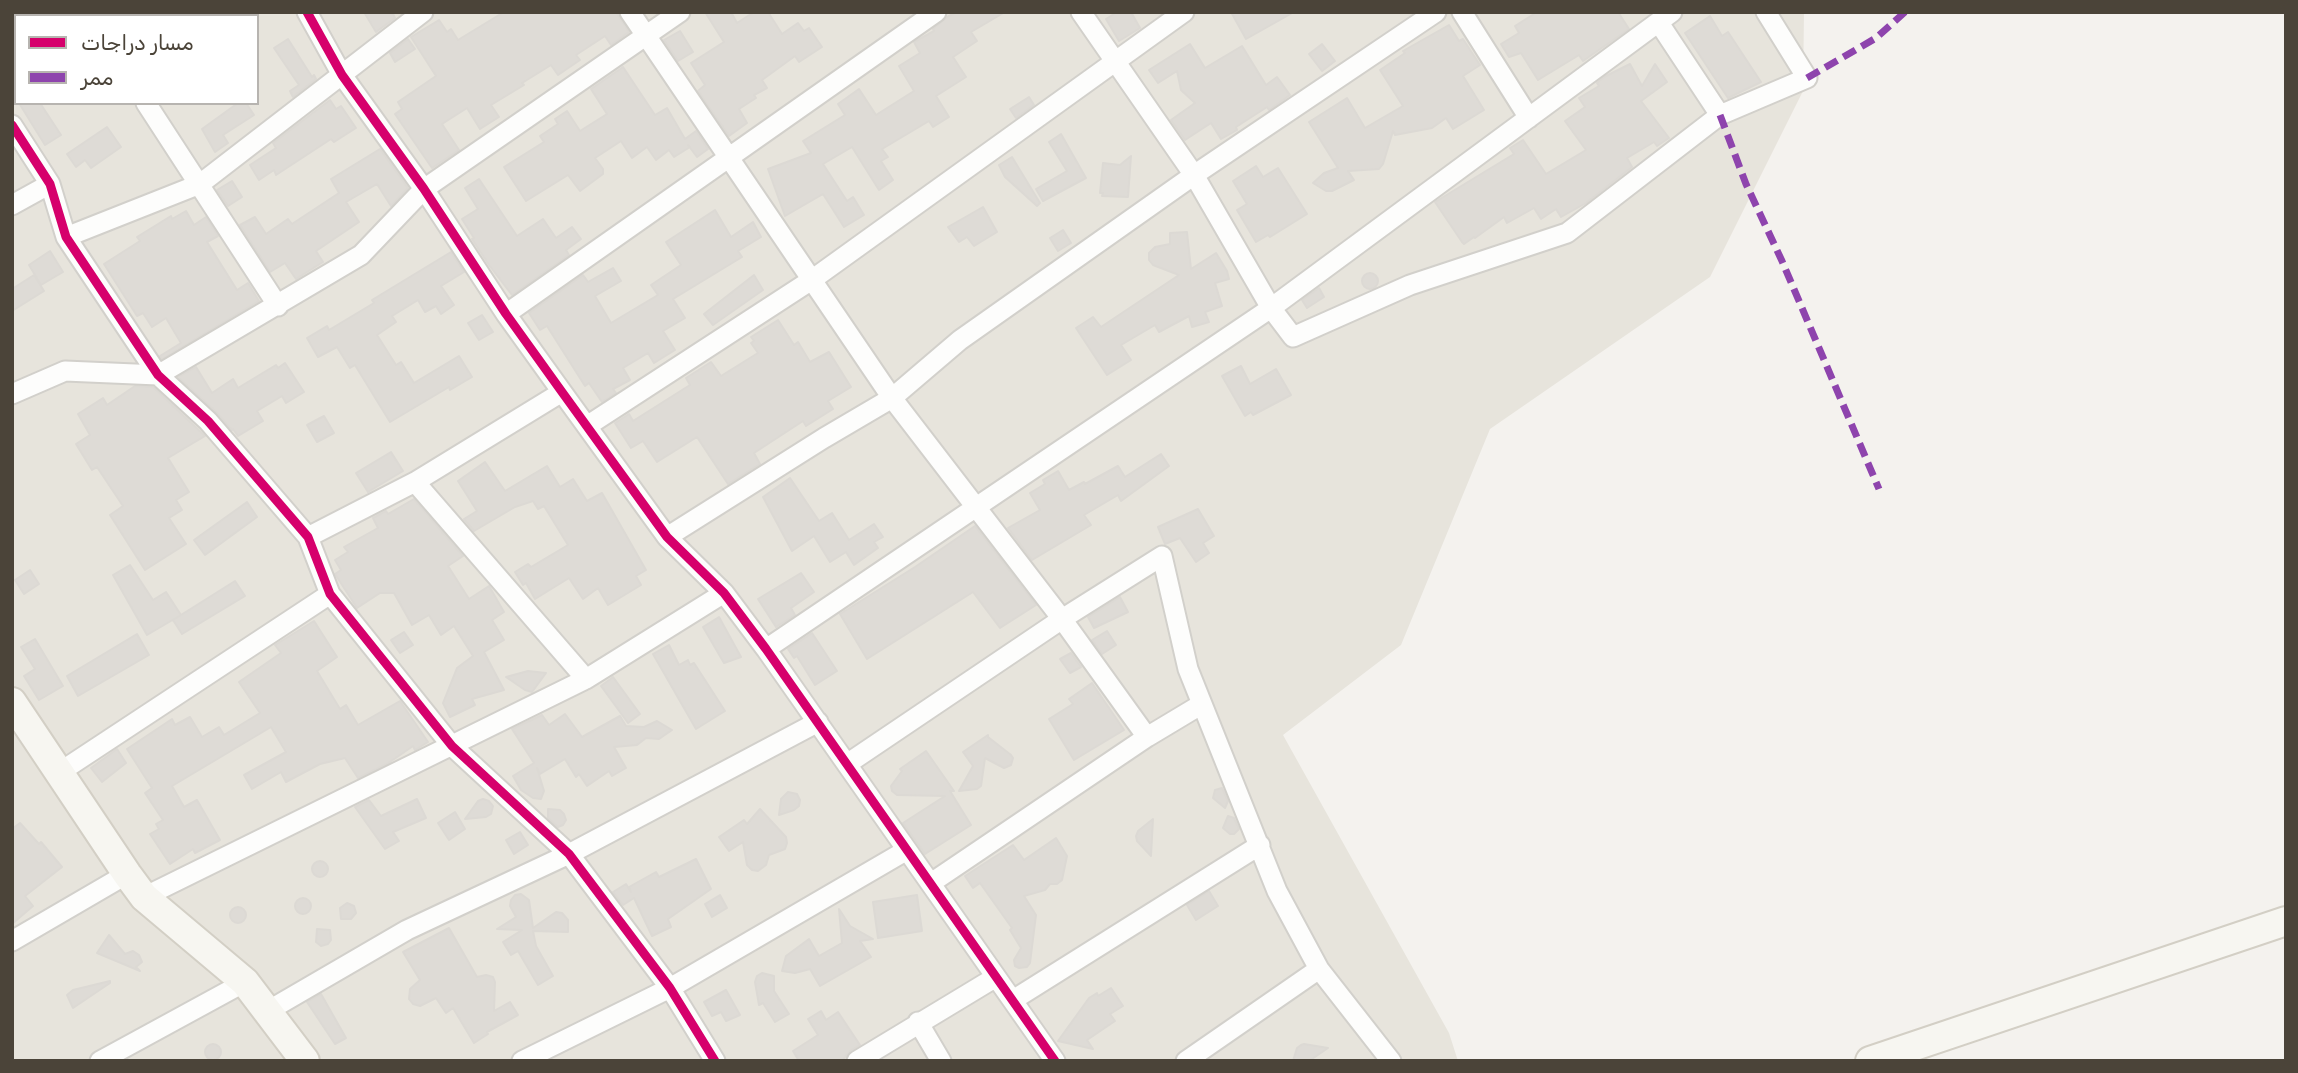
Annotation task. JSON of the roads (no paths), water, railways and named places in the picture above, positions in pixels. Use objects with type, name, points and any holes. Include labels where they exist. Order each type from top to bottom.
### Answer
[{"type":"street","points":[[307,12],[342,75],[424,189],[506,314],[667,537],[724,593],[766,649],[1055,1061]]},
{"type":"street","points":[[66,237],[200,184],[423,12]]},
{"type":"street","points":[[630,12],[892,398],[1062,619],[1147,737]]},
{"type":"street","points":[[12,394],[65,371],[159,375],[361,255],[424,189],[680,12]]},
{"type":"street","points":[[506,314],[936,12]]},
{"type":"street","points":[[1081,12],[1194,175],[1271,308],[1293,337],[1410,285],[1567,233],[1720,115],[1807,78],[1766,12]]},
{"type":"street","points":[[587,426],[813,279],[1184,12]]},
{"type":"street","points":[[667,537],[892,398],[960,340],[1194,175],[1436,12]]},
{"type":"street","points":[[1462,12],[1529,118]]},
{"type":"street","points":[[766,649],[1271,308],[1665,18],[1720,115]]},
{"type":"street","points":[[147,105],[278,306]]},
{"type":"street","points":[[12,125],[50,184],[66,237],[159,375],[208,421],[308,537],[330,594],[452,746],[569,854],[670,988],[715,1061]]},
{"type":"street","points":[[12,205],[50,184]]},
{"type":"street","points":[[308,537],[415,482],[562,392]]},
{"type":"street","points":[[415,482],[586,679]]},
{"type":"street","points":[[847,764],[1062,619],[1162,556],[1188,669],[1277,891],[1319,969],[1391,1061]]},
{"type":"street","points":[[144,897],[586,679],[724,593]]},
{"type":"street","points":[[60,772],[330,594]]},
{"type":"street","points":[[12,702],[144,897],[245,982],[305,1061]]},
{"type":"street","points":[[931,883],[1147,737],[1202,704]]},
{"type":"street","points":[[266,1012],[407,930],[569,854],[818,722]]},
{"type":"street","points":[[1013,1000],[1260,845]]},
{"type":"street","points":[[522,1061],[670,988],[907,850]]},
{"type":"street","points":[[12,941],[127,874]]},
{"type":"street","points":[[1870,1061],[2286,921]]},
{"type":"street","points":[[1186,1061],[1319,969]]},
{"type":"street","points":[[857,1061],[996,976]]},
{"type":"street","points":[[100,1061],[245,982]]},
{"type":"street","points":[[918,1022],[941,1061]]}]
